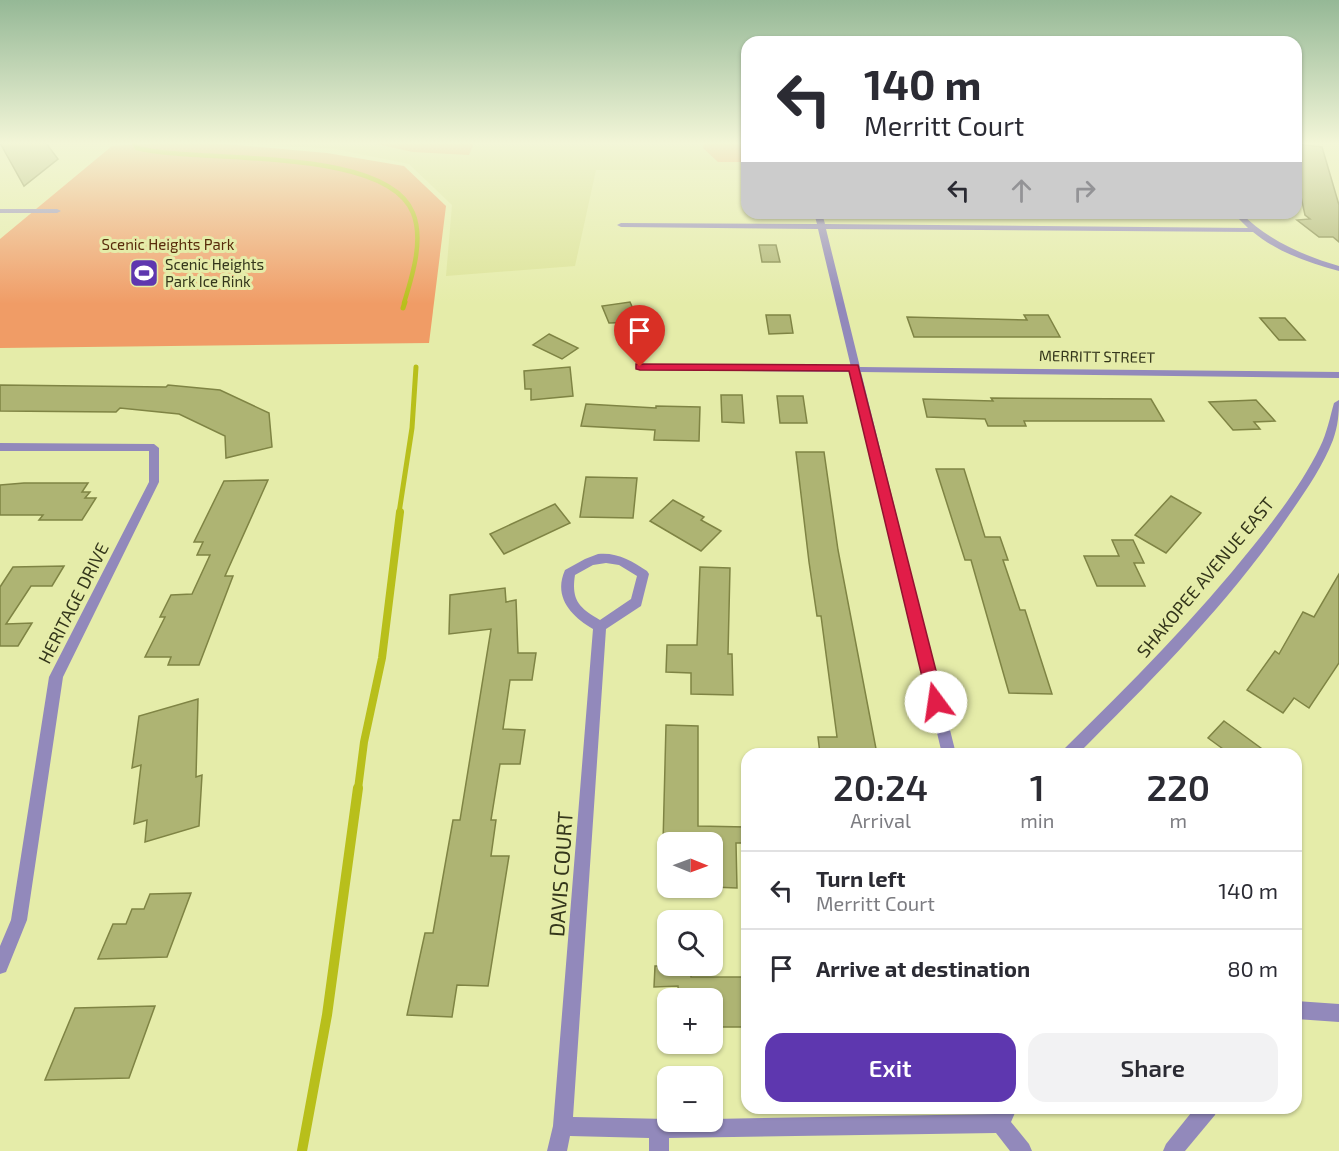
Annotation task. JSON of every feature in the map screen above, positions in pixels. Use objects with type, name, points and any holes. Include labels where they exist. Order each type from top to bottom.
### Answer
[{"type":"street","points":[[0,211],[57,211]]},
{"type":"street","points":[[819,219],[949,748]]},
{"type":"street","points":[[1242,219],[1252,230],[1282,249],[1339,269]]},
{"type":"street","points":[[621,225],[1252,230]]},
{"type":"street","name":"MERRITT STREET","points":[[640,367],[1339,375]]},
{"type":"street","name":"SHAKOPEE AVENUE EAST","points":[[1075,748],[1130,693],[1277,525],[1325,449],[1339,403]]},
{"type":"street","name":"HERITAGE DRIVE","points":[[0,447],[154,448],[154,482],[56,677],[20,920],[0,966]]},
{"type":"street","points":[[592,558],[620,558],[643,574],[638,602],[600,626],[578,614],[566,592],[569,573],[592,558]]},
{"type":"street","name":"DAVIS COURT","points":[[557,1151],[563,1126],[600,626]]},
{"type":"street","points":[[1302,1010],[1339,1013]]},
{"type":"street","points":[[1173,1151],[1203,1114]]},
{"type":"street","points":[[723,1127],[1004,1116],[1022,1151]]},
{"type":"street","points":[[563,1126],[657,1129]]},
{"type":"street","points":[[659,1132],[659,1151]]},
{"type":"shaded area","points":[[443,197],[590,197],[575,266],[446,276],[452,205]]},
{"type":"green space","name":"Scenic Heights Park","points":[[51,197],[436,197],[446,206],[429,343],[0,348],[0,239]]},
{"type":"building","points":[[1302,197],[1337,197],[1339,205],[1339,242],[1333,237],[1319,237],[1297,220],[1310,219],[1305,215]]},
{"type":"building","points":[[759,245],[776,245],[780,262],[762,262]]},
{"type":"building","points":[[630,302],[639,322],[609,323],[602,306]]},
{"type":"building","points":[[766,315],[790,315],[793,333],[769,334]]},
{"type":"building","points":[[1024,315],[1048,315],[1060,337],[914,337],[907,317],[1027,320]]},
{"type":"building","points":[[1260,318],[1285,318],[1305,340],[1279,340]]},
{"type":"building","points":[[549,334],[578,348],[562,359],[533,345]]},
{"type":"building","points":[[570,367],[573,396],[531,400],[531,389],[525,389],[524,371]]},
{"type":"building","points":[[0,385],[166,387],[168,385],[220,390],[269,413],[272,447],[226,458],[225,436],[179,414],[120,408],[116,412],[0,411]]},
{"type":"building","points":[[721,395],[742,395],[744,423],[722,422]]},
{"type":"building","points":[[777,396],[803,396],[807,423],[780,423]]},
{"type":"building","points":[[991,398],[1151,399],[1164,421],[1024,421],[1026,426],[988,426],[985,419],[927,417],[923,399],[993,401]]},
{"type":"building","points":[[1256,400],[1275,421],[1254,422],[1260,429],[1233,430],[1209,402]]},
{"type":"building","points":[[586,404],[656,408],[656,406],[700,407],[699,441],[654,440],[655,430],[581,426]]},
{"type":"building","points":[[796,452],[824,452],[838,550],[876,748],[819,748],[818,737],[837,737],[821,616],[817,616]]},
{"type":"building","points":[[936,469],[964,469],[985,537],[1000,537],[1008,560],[1003,560],[1020,610],[1025,610],[1052,694],[1009,693],[971,560],[965,560]]},
{"type":"building","points":[[586,477],[637,478],[633,518],[580,517]]},
{"type":"building","points":[[268,480],[225,576],[233,576],[199,665],[168,665],[171,657],[145,657],[165,617],[160,617],[171,595],[192,594],[210,555],[197,555],[203,542],[194,542],[224,481]]},
{"type":"building","points":[[88,483],[82,492],[90,492],[85,498],[96,498],[82,520],[39,520],[43,515],[0,515],[0,485]]},
{"type":"building","points":[[1171,496],[1201,513],[1166,553],[1135,535]]},
{"type":"building","points":[[673,500],[704,517],[701,520],[721,531],[701,551],[650,521]]},
{"type":"building","points":[[555,504],[570,523],[504,554],[490,534]]},
{"type":"building","points":[[1112,540],[1133,540],[1144,563],[1134,563],[1145,586],[1097,586],[1084,556],[1119,556]]},
{"type":"building","points":[[64,566],[52,586],[31,586],[6,624],[32,623],[18,646],[0,646],[0,587],[13,567]]},
{"type":"building","points":[[700,567],[730,568],[728,654],[732,654],[733,695],[691,694],[691,673],[666,672],[667,645],[697,645]]},
{"type":"building","points":[[1339,574],[1339,663],[1309,708],[1294,698],[1283,713],[1247,690],[1275,651],[1279,654],[1303,612],[1314,617]]},
{"type":"building","points":[[505,588],[506,602],[516,600],[518,653],[536,653],[532,680],[510,680],[503,729],[525,730],[520,764],[500,764],[491,820],[496,820],[491,856],[509,856],[488,986],[457,985],[452,1017],[407,1015],[425,933],[433,933],[453,820],[460,820],[491,629],[449,634],[450,595]]},
{"type":"building","points":[[198,699],[196,777],[202,775],[199,826],[145,842],[147,820],[134,824],[141,765],[132,768],[139,716]]},
{"type":"building","points":[[1224,721],[1261,748],[1222,748],[1208,738]]},
{"type":"building","points":[[666,725],[698,726],[698,826],[741,827],[741,843],[736,843],[737,888],[723,887],[723,832],[663,832]]},
{"type":"building","points":[[191,893],[167,957],[98,959],[113,924],[126,924],[132,909],[144,909],[150,894]]},
{"type":"building","points":[[655,966],[657,966],[657,976],[741,977],[741,1027],[723,1027],[723,988],[678,988],[678,986],[654,987]]},
{"type":"building","points":[[155,1006],[129,1078],[45,1080],[75,1008]]},
{"type":"waterway","points":[[400,197],[413,213],[417,235],[416,258],[404,303]]},
{"type":"waterway","points":[[403,308],[405,302]]},
{"type":"waterway","points":[[399,513],[412,428],[416,367]]},
{"type":"waterway","points":[[358,789],[364,742],[382,658],[400,512]]},
{"type":"waterway","points":[[302,1151],[327,1015],[358,788]]},
{"type":"place","name":"Scenic Heights Park Ice Rink","points":[[144,273]]},
{"type":"route","points":[[640,367],[854,368],[936,702]]}]
